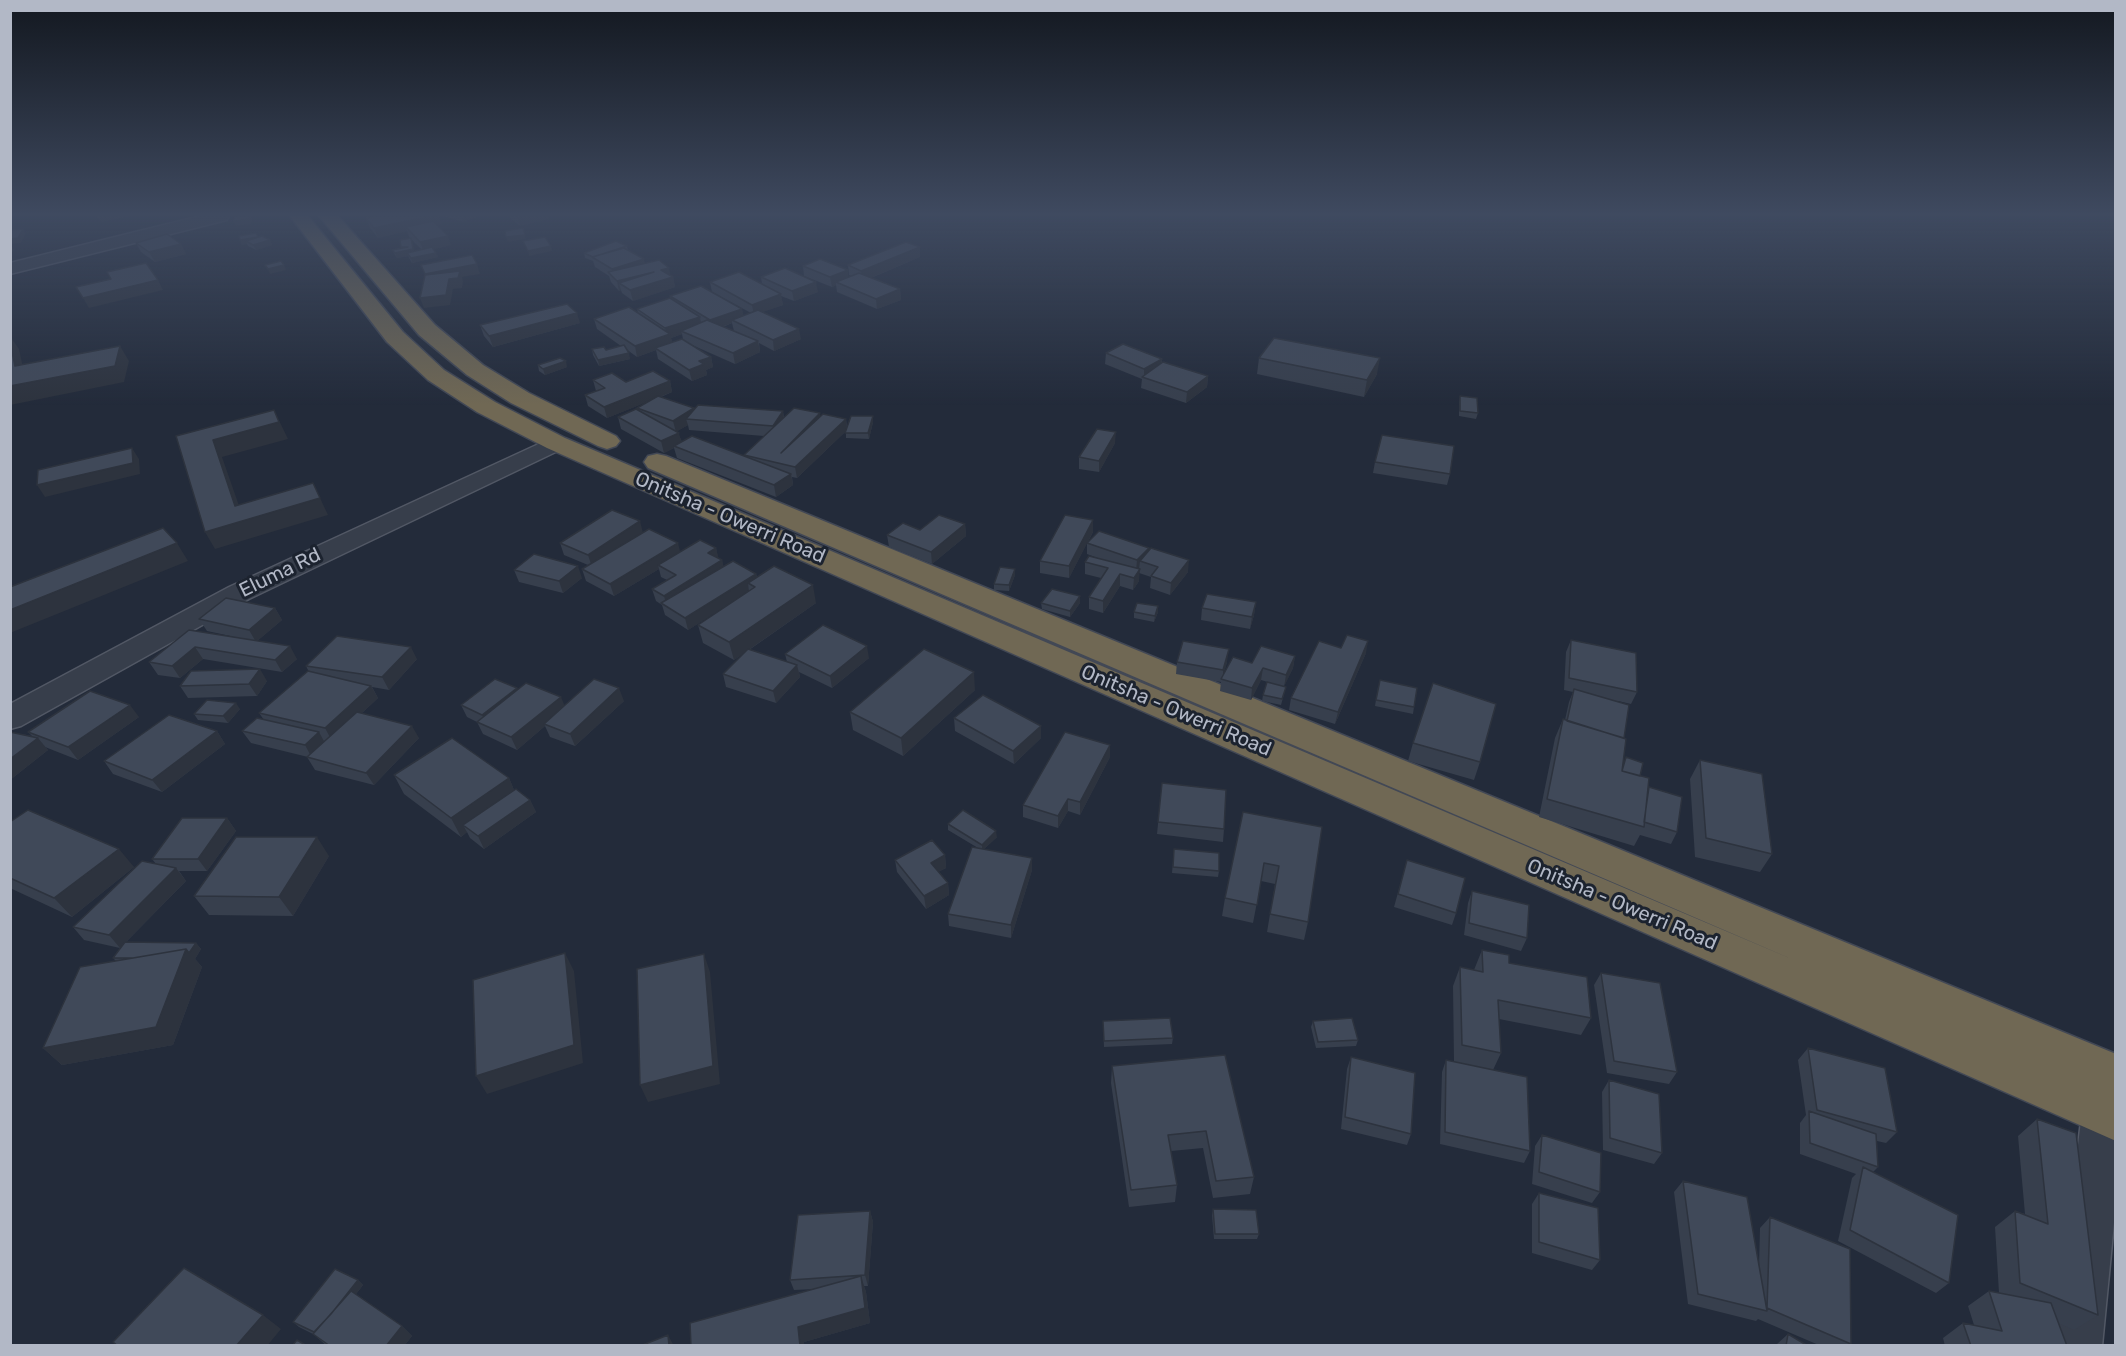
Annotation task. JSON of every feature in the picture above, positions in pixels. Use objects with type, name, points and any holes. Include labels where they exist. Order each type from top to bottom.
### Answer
[{"type":"highway","name":"Onitsha - Owerri Road","points":[[349,279],[395,337],[436,375],[486,407],[556,443],[2111,1103]]},
{"type":"highway","name":"Onitsha - Owerri Road","points":[[383,279],[427,330],[475,370],[520,398],[586,432],[2111,1103]]},
{"type":"street","name":"Eluma Rd","points":[[10,718],[239,593],[556,443]]},
{"type":"street","points":[[2077,1346],[2111,1103]]},
{"type":"building","points":[[110,279],[158,280],[83,298],[76,287]]},
{"type":"building","points":[[424,279],[449,279],[446,295],[420,298]]},
{"type":"building","points":[[631,279],[665,279],[630,290],[619,283]]},
{"type":"building","points":[[718,279],[753,279],[781,294],[752,305],[710,282]]},
{"type":"building","points":[[766,279],[810,279],[816,282],[792,291]]},
{"type":"building","points":[[843,279],[875,279],[900,289],[876,299],[836,282]]},
{"type":"building","points":[[701,286],[742,309],[710,320],[670,296]]},
{"type":"building","points":[[670,298],[700,317],[665,328],[637,309]]},
{"type":"building","points":[[567,304],[577,313],[489,336],[480,325]]},
{"type":"building","points":[[629,307],[670,334],[635,346],[594,319]]},
{"type":"building","points":[[758,310],[799,329],[773,340],[732,320]]},
{"type":"building","points":[[707,320],[758,341],[733,353],[681,331]]},
{"type":"building","points":[[1274,338],[1380,358],[1367,380],[1259,358]]},
{"type":"building","points":[[682,339],[711,357],[699,361],[704,364],[689,370],[655,348]]},
{"type":"building","points":[[10,342],[15,366],[120,346],[115,366],[10,386]]},
{"type":"building","points":[[1123,344],[1162,359],[1144,369],[1106,353]]},
{"type":"building","points":[[624,345],[629,353],[598,360],[592,349],[604,347],[606,350]]},
{"type":"building","points":[[560,358],[566,361],[543,369],[538,365]]},
{"type":"building","points":[[1163,362],[1208,376],[1187,392],[1142,377]]},
{"type":"building","points":[[653,371],[670,381],[604,407],[585,395],[605,388],[593,380],[612,373],[626,382]]},
{"type":"building","points":[[658,396],[694,408],[673,421],[637,408]]},
{"type":"building","points":[[1460,396],[1477,398],[1478,413],[1460,411]]},
{"type":"building","points":[[698,405],[783,411],[773,426],[686,419]]},
{"type":"building","points":[[794,408],[820,413],[781,453],[823,414],[846,419],[795,467],[744,455]]},
{"type":"building","points":[[636,409],[679,433],[661,441],[618,417]]},
{"type":"building","points":[[274,410],[279,422],[213,440],[235,506],[313,483],[320,498],[205,532],[176,436]]},
{"type":"building","points":[[851,416],[873,416],[868,433],[845,433]]},
{"type":"building","points":[[1097,429],[1116,432],[1099,461],[1079,457]]},
{"type":"building","points":[[1382,435],[1454,446],[1450,474],[1375,462]]},
{"type":"building","points":[[692,436],[791,474],[774,485],[674,446]]},
{"type":"building","points":[[132,448],[133,463],[37,485],[38,470]]},
{"type":"building","points":[[612,510],[640,521],[588,555],[560,543]]},
{"type":"building","points":[[939,515],[965,524],[931,552],[887,535],[903,523],[920,530]]},
{"type":"building","points":[[1065,515],[1093,520],[1069,566],[1040,561]]},
{"type":"building","points":[[163,528],[177,543],[10,610],[10,587]]},
{"type":"building","points":[[649,529],[678,543],[610,584],[582,569]]},
{"type":"building","points":[[1099,531],[1149,548],[1137,560],[1087,543]]},
{"type":"building","points":[[700,540],[716,548],[708,553],[722,560],[664,596],[652,589],[676,575],[658,565]]},
{"type":"building","points":[[1151,548],[1189,560],[1171,583],[1151,576],[1158,567],[1140,561]]},
{"type":"building","points":[[534,554],[578,566],[559,581],[514,570]]},
{"type":"building","points":[[1089,556],[1140,569],[1134,578],[1120,574],[1103,601],[1089,597],[1108,568],[1085,562]]},
{"type":"building","points":[[733,561],[756,574],[685,618],[661,603]]},
{"type":"building","points":[[774,566],[813,585],[729,642],[698,625],[755,587],[748,583]]},
{"type":"building","points":[[1000,567],[1015,569],[1009,585],[994,584]]},
{"type":"building","points":[[1052,589],[1080,596],[1070,611],[1041,603]]},
{"type":"building","points":[[1207,594],[1256,602],[1252,617],[1202,608]]},
{"type":"building","points":[[226,598],[275,608],[249,630],[199,619]]},
{"type":"building","points":[[1137,603],[1158,606],[1155,616],[1134,612]]},
{"type":"building","points":[[823,625],[867,646],[830,676],[785,654]]},
{"type":"building","points":[[189,630],[290,646],[275,660],[195,647],[172,666],[149,662]]},
{"type":"building","points":[[1347,635],[1368,641],[1338,712],[1291,698],[1319,641],[1341,648]]},
{"type":"building","points":[[337,636],[411,647],[382,677],[306,666]]},
{"type":"building","points":[[1571,640],[1636,653],[1637,692],[1569,678]]},
{"type":"building","points":[[1183,641],[1229,649],[1223,670],[1177,662]]},
{"type":"building","points":[[1261,646],[1295,656],[1286,675],[1263,668],[1252,688],[1221,679],[1233,657],[1252,663]]},
{"type":"building","points":[[748,649],[797,665],[773,691],[723,674]]},
{"type":"building","points":[[924,649],[974,672],[901,738],[850,712]]},
{"type":"building","points":[[260,669],[249,684],[180,686],[191,671]]},
{"type":"building","points":[[308,671],[371,686],[325,728],[259,713]]},
{"type":"building","points":[[495,679],[517,688],[482,715],[461,705]]},
{"type":"building","points":[[594,679],[619,688],[570,734],[544,724]]},
{"type":"building","points":[[1380,680],[1417,688],[1414,707],[1376,700]]},
{"type":"building","points":[[1267,682],[1286,687],[1282,699],[1263,695]]},
{"type":"building","points":[[526,683],[561,697],[511,737],[477,722]]},
{"type":"building","points":[[1433,683],[1496,704],[1480,762],[1413,743]]},
{"type":"building","points":[[1574,689],[1629,705],[1624,738],[1567,721]]},
{"type":"building","points":[[90,691],[130,705],[68,747],[28,732]]},
{"type":"building","points":[[983,695],[1041,726],[1013,751],[954,718]]},
{"type":"building","points":[[207,700],[236,703],[223,716],[194,714]]},
{"type":"building","points":[[357,712],[412,726],[366,773],[307,757]]},
{"type":"building","points":[[169,715],[217,731],[152,780],[104,761]]},
{"type":"building","points":[[257,718],[319,732],[305,745],[242,731]]},
{"type":"building","points":[[1563,719],[1626,739],[1622,771],[1649,778],[1644,827],[1547,799]]},
{"type":"building","points":[[10,732],[38,738],[10,759]]},
{"type":"building","points":[[1065,732],[1110,745],[1080,802],[1068,799],[1058,816],[1023,805]]},
{"type":"building","points":[[452,738],[509,778],[451,818],[394,775]]},
{"type":"building","points":[[1626,757],[1643,763],[1640,776],[1622,771]]},
{"type":"building","points":[[1700,760],[1762,774],[1772,854],[1706,838]]},
{"type":"building","points":[[1162,783],[1226,790],[1224,829],[1158,822]]},
{"type":"building","points":[[1649,787],[1682,797],[1677,832],[1644,822]]},
{"type":"building","points":[[516,789],[530,800],[478,836],[463,825]]},
{"type":"building","points":[[28,810],[119,849],[54,898],[10,878],[10,822]]},
{"type":"building","points":[[963,810],[996,831],[982,845],[948,824]]},
{"type":"building","points":[[1243,812],[1322,827],[1308,922],[1270,914],[1279,866],[1264,863],[1257,905],[1225,898]]},
{"type":"building","points":[[182,818],[227,818],[198,859],[152,859]]},
{"type":"building","points":[[236,837],[317,837],[279,897],[194,896]]},
{"type":"building","points":[[932,840],[945,855],[931,863],[948,883],[924,896],[895,860]]},
{"type":"building","points":[[972,847],[1032,858],[1011,925],[948,914]]},
{"type":"building","points":[[1174,849],[1219,853],[1219,871],[1173,867]]},
{"type":"building","points":[[1407,860],[1465,878],[1456,913],[1398,894]]},
{"type":"building","points":[[142,861],[176,868],[109,935],[73,927]]},
{"type":"building","points":[[1472,891],[1529,905],[1527,938],[1469,923]]},
{"type":"building","points":[[125,942],[196,943],[189,953],[186,949],[133,958],[113,958]]},
{"type":"building","points":[[186,949],[156,1027],[43,1048],[80,967]]},
{"type":"building","points":[[1482,950],[1509,955],[1509,963],[1587,977],[1591,1018],[1498,1000],[1501,1053],[1462,1045],[1460,967],[1483,972]]},
{"type":"building","points":[[565,953],[574,1045],[476,1076],[473,980]]},
{"type":"building","points":[[704,954],[713,1066],[640,1085],[637,969]]},
{"type":"building","points":[[1601,973],[1660,983],[1677,1072],[1614,1061]]},
{"type":"building","points":[[1170,1018],[1173,1038],[1104,1041],[1103,1021]]},
{"type":"building","points":[[1352,1018],[1358,1040],[1318,1042],[1313,1021]]},
{"type":"building","points":[[1808,1048],[1885,1068],[1897,1132],[1817,1110]]},
{"type":"building","points":[[1225,1055],[1254,1177],[1216,1181],[1206,1131],[1168,1135],[1177,1185],[1131,1190],[1112,1066]]},
{"type":"building","points":[[1351,1057],[1415,1073],[1411,1134],[1345,1117]]},
{"type":"building","points":[[1446,1060],[1527,1077],[1530,1151],[1445,1132]]},
{"type":"building","points":[[1609,1080],[1659,1094],[1662,1153],[1610,1138]]},
{"type":"building","points":[[1809,1111],[1876,1134],[1878,1167],[1810,1143]]},
{"type":"building","points":[[2037,1119],[2076,1133],[2098,1315],[2020,1283],[2015,1211],[2048,1224]]},
{"type":"building","points":[[1542,1135],[1601,1153],[1600,1192],[1539,1172]]},
{"type":"building","points":[[1863,1167],[1958,1215],[1949,1283],[1850,1230]]},
{"type":"building","points":[[1683,1181],[1747,1197],[1767,1311],[1698,1294]]},
{"type":"building","points":[[1539,1193],[1598,1208],[1600,1260],[1539,1242]]},
{"type":"building","points":[[1213,1209],[1256,1210],[1259,1234],[1215,1234]]},
{"type":"building","points":[[870,1211],[865,1275],[790,1280],[798,1215]]},
{"type":"building","points":[[1770,1217],[1850,1249],[1851,1344],[1767,1308]]},
{"type":"building","points":[[184,1268],[263,1315],[236,1346],[118,1346],[113,1342]]},
{"type":"building","points":[[335,1269],[358,1280],[314,1332],[293,1322]]},
{"type":"building","points":[[861,1276],[865,1308],[798,1327],[800,1346],[691,1346],[690,1323]]},
{"type":"building","points":[[351,1291],[402,1326],[386,1346],[330,1346],[313,1334]]},
{"type":"building","points":[[1989,1291],[2051,1303],[2067,1346],[1971,1346],[1963,1323],[2002,1331]]},
{"type":"building","points":[[1788,1334],[1808,1346],[1786,1346]]},
{"type":"building","points":[[668,1335],[669,1346],[640,1346]]},
{"type":"building","points":[[297,1340],[307,1346],[292,1346]]}]
